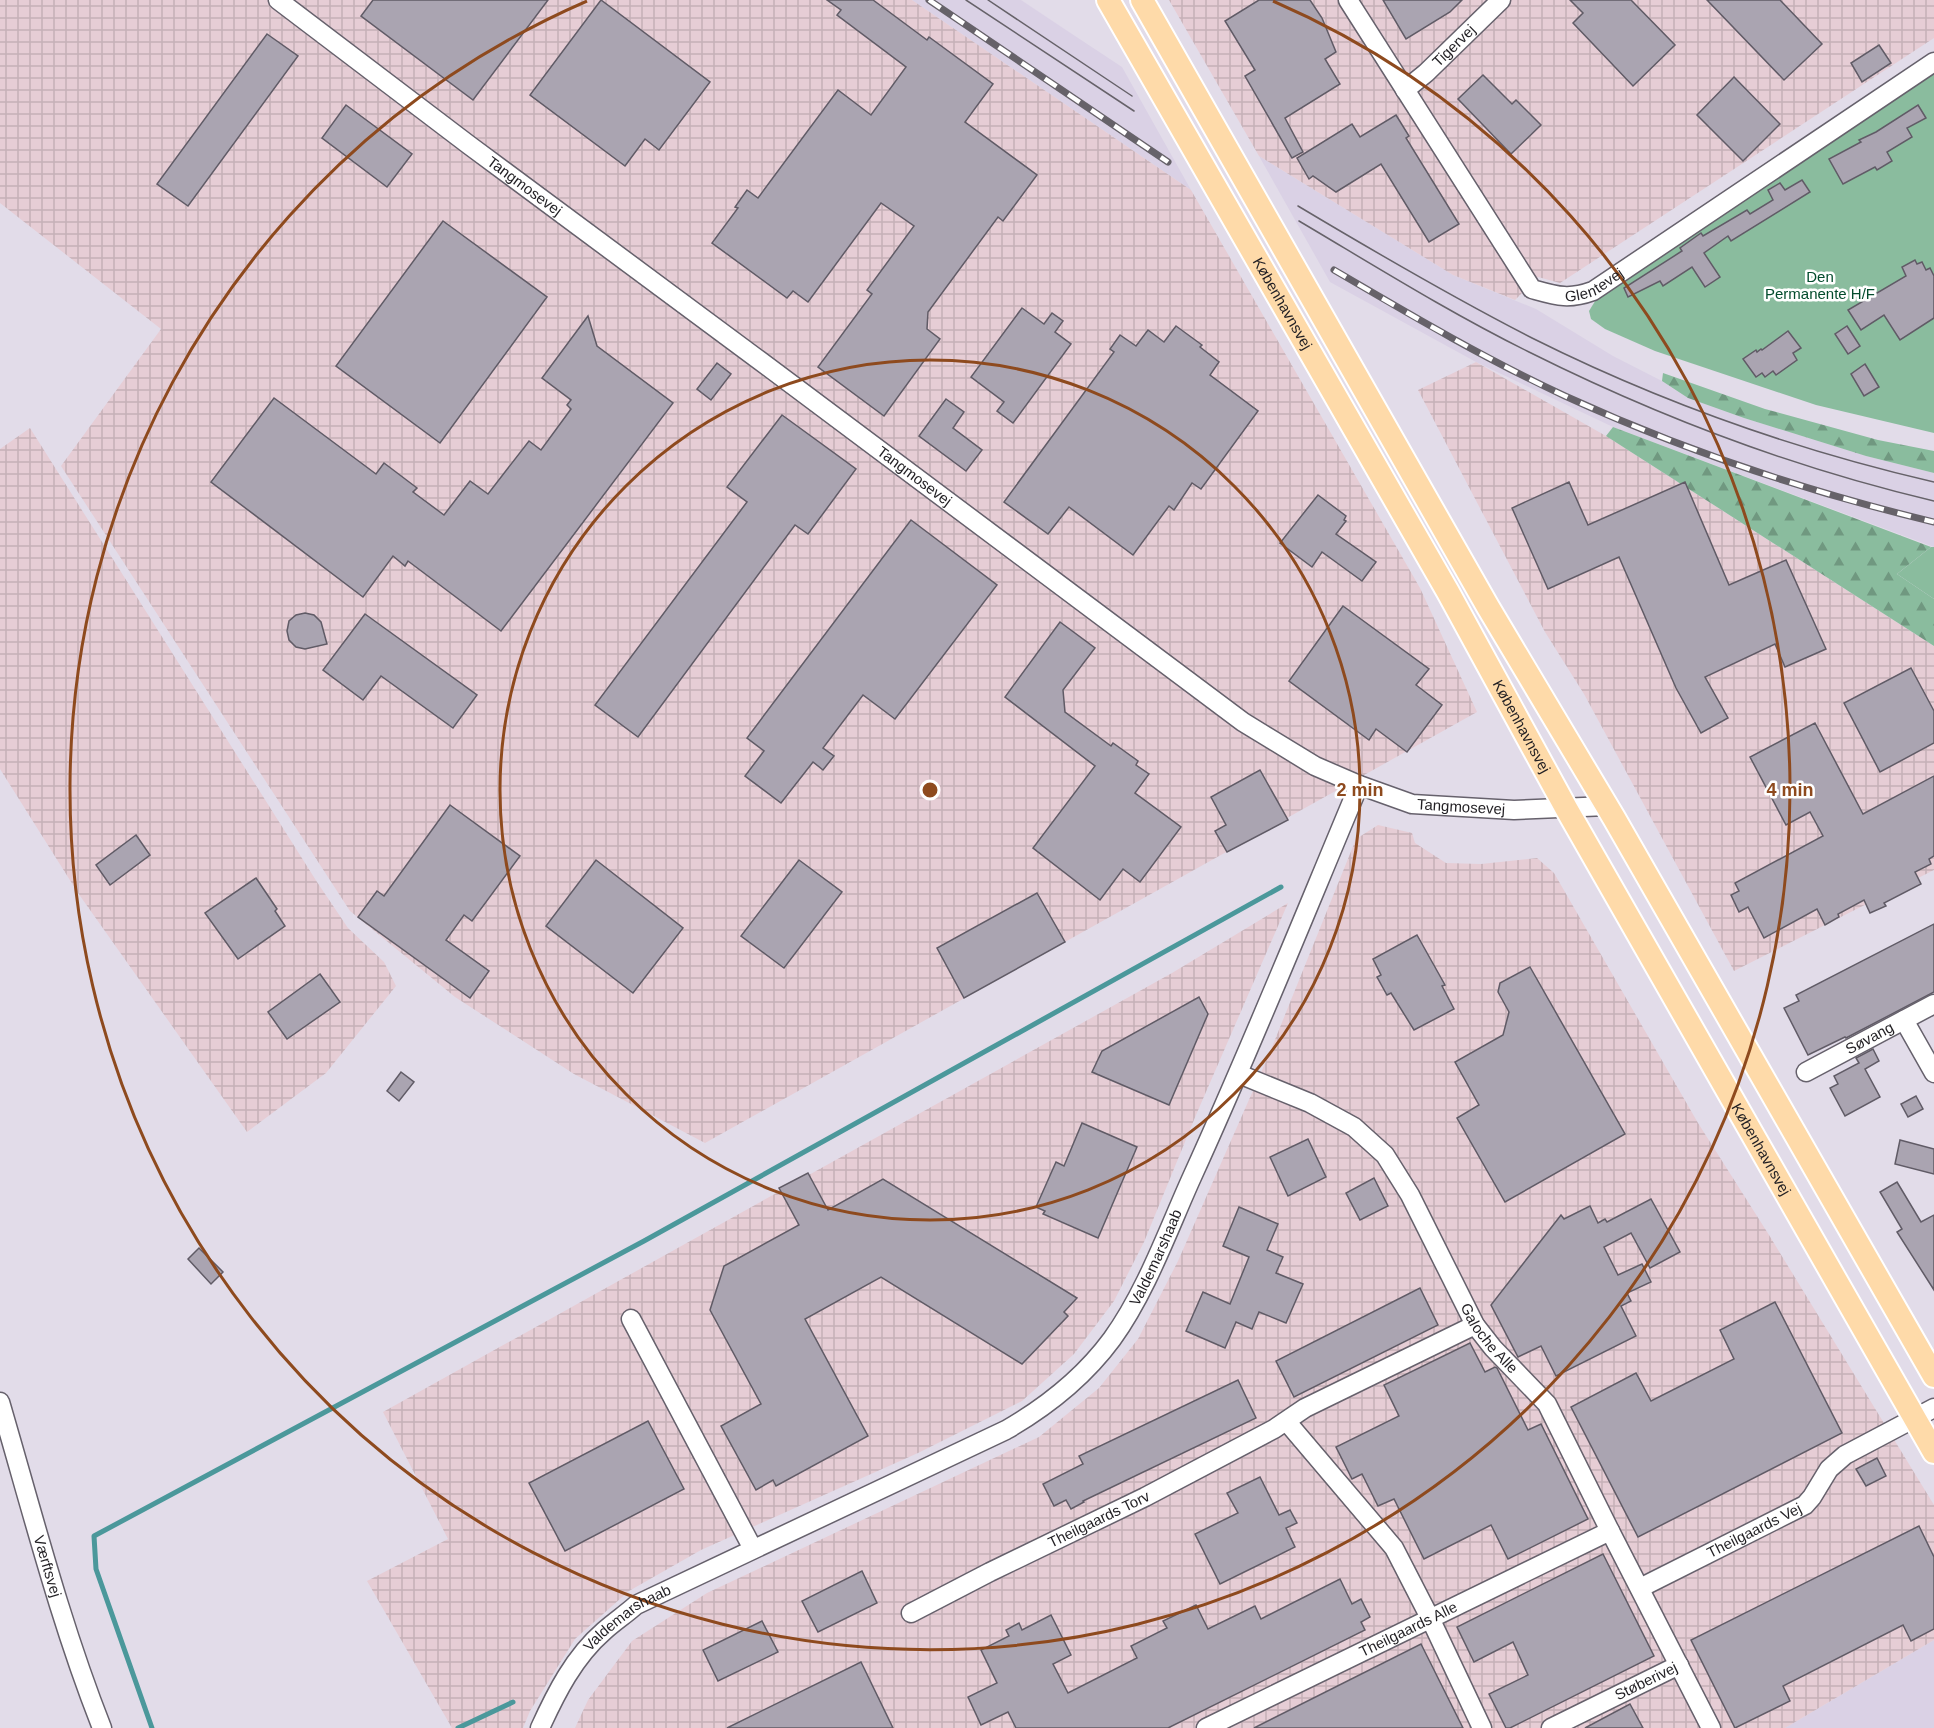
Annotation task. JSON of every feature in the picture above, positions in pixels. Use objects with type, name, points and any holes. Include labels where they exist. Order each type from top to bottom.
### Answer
[{"type":"main road","name":"Københavnsvej","points":[[1108,0],[1448,592],[1566,808],[1924,1413],[1934,1452]]},
{"type":"main road","name":"Københavnsvej","points":[[1142,0],[1488,607],[1607,806],[1934,1376]]},
{"type":"street","name":"Tangmosevej","points":[[278,0],[469,146],[1243,722],[1304,760],[1359,785],[1412,804],[1514,810],[1607,806]]},
{"type":"street","name":"Glentevej","points":[[1348,0],[1532,290],[1562,298],[1580,296],[1593,291],[1934,62]]},
{"type":"street","name":"Tigervej","points":[[1405,90],[1426,73],[1501,0]]},
{"type":"street","name":"Valdemarshaab","points":[[540,1728],[576,1662],[602,1632],[636,1605],[1006,1430],[1051,1401],[1111,1340],[1139,1293],[1239,1074],[1359,785]]},
{"type":"street","name":"Søvang","points":[[1806,1072],[1934,1004]]},
{"type":"street","points":[[1904,1020],[1934,1073]]},
{"type":"street","name":"Galoche Alle","points":[[1239,1074],[1316,1107],[1354,1127],[1378,1146],[1410,1196],[1475,1325],[1493,1348],[1547,1404],[1679,1665]]},
{"type":"street","points":[[631,1319],[753,1549]]},
{"type":"street","name":"Theilgaards Torv","points":[[911,1613],[1155,1492],[1287,1422],[1305,1408],[1475,1325]]},
{"type":"street","name":"Værftsvej","points":[[0,1402],[54,1585],[89,1695],[102,1728]]},
{"type":"street","name":"Theilgaards Vej","points":[[1640,1588],[1805,1505],[1836,1461],[1924,1413]]},
{"type":"street","points":[[1287,1422],[1394,1548],[1482,1728]]},
{"type":"street","name":"Theilgaards Alle","points":[[1206,1728],[1610,1531]]},
{"type":"street","name":"Støberivej","points":[[1551,1728],[1679,1665],[1711,1728]]},
{"type":"shaded area","points":[[0,0],[912,0],[1191,190],[1420,588],[1477,712],[705,1143],[574,1074],[455,997],[350,911],[61,466],[161,329],[0,203]]},
{"type":"shaded area","points":[[912,0],[1021,0],[1122,67],[1191,190]]},
{"type":"shaded area","points":[[1169,0],[1934,0],[1934,38],[1560,283],[1538,277],[1515,300],[1453,275],[1259,156]]},
{"type":"shaded area","points":[[1259,156],[1453,275],[1536,309],[1688,398],[1866,456],[1934,473],[1934,547],[1613,427],[1476,362],[1330,282]]},
{"type":"shaded area","points":[[1476,362],[1606,436],[1934,646],[1934,870],[1734,971],[1584,694],[1545,632],[1418,390]]},
{"type":"shaded area","points":[[30,428],[317,882],[348,928],[384,962],[396,986],[326,1073],[247,1132],[78,893],[0,769],[0,449]]},
{"type":"shaded area","points":[[1378,825],[1412,833],[1415,843],[1446,863],[1481,864],[1537,858],[1554,873],[1698,1123],[1934,1505],[1934,1640],[1785,1728],[575,1728],[588,1700],[632,1641],[707,1593],[1039,1437],[1099,1388],[1138,1339],[1178,1261],[1270,1052],[1356,839]]},
{"type":"shaded area","points":[[1288,903],[1144,1242],[1114,1301],[1074,1354],[1022,1401],[918,1453],[701,1550],[629,1591],[575,1639],[530,1711],[523,1728],[452,1728],[367,1581],[448,1539],[383,1412],[1172,973]]},
{"type":"shaded area","points":[[1934,1640],[1934,1728],[1785,1728]]},
{"type":"green space","name":"Den Permanente H/F","points":[[1934,72],[1934,433],[1816,405],[1655,351],[1605,329],[1591,319],[1589,311],[1597,298]]},
{"type":"green space","points":[[1663,373],[1765,409],[1878,440],[1934,451],[1934,473],[1866,456],[1688,398],[1662,381]]},
{"type":"green space","points":[[1613,427],[1931,547],[1897,574],[1934,599],[1934,646],[1606,436]]},
{"type":"green space","points":[[1934,547],[1934,599],[1897,574]]},
{"type":"building","points":[[373,0],[548,0],[473,100],[361,16]]},
{"type":"building","points":[[601,0],[710,82],[659,150],[645,139],[625,166],[530,95]]},
{"type":"building","points":[[827,0],[873,0],[927,40],[929,37],[993,84],[965,122],[1037,175],[1003,221],[998,217],[928,312],[927,329],[940,339],[884,416],[818,367],[872,294],[867,290],[914,226],[881,203],[808,302],[793,291],[787,298],[712,243],[738,208],[735,207],[747,190],[758,198],[838,90],[871,115],[906,67],[837,15],[841,10]]},
{"type":"building","points":[[1259,0],[1310,0],[1322,18],[1336,52],[1325,59],[1340,84],[1285,118],[1303,152],[1292,158],[1245,76],[1255,70],[1225,21]]},
{"type":"building","points":[[1383,0],[1462,0],[1450,12],[1406,39]]},
{"type":"building","points":[[1570,0],[1631,0],[1675,45],[1633,86],[1573,23],[1583,13]]},
{"type":"building","points":[[1707,0],[1780,0],[1822,44],[1784,80]]},
{"type":"building","points":[[267,34],[298,56],[188,206],[157,184]]},
{"type":"building","points":[[1879,45],[1891,63],[1862,82],[1851,63]]},
{"type":"building","points":[[1483,75],[1512,104],[1516,100],[1541,125],[1511,154],[1458,99]]},
{"type":"building","points":[[1734,77],[1780,124],[1743,161],[1697,115]]},
{"type":"building","points":[[346,105],[412,154],[387,187],[322,138]]},
{"type":"building","points":[[1918,105],[1926,118],[1907,128],[1912,137],[1887,152],[1892,161],[1843,184],[1829,159],[1861,142],[1859,140]]},
{"type":"building","points":[[1396,115],[1409,136],[1406,138],[1459,224],[1429,242],[1381,164],[1336,192],[1313,176],[1309,179],[1297,158],[1352,124],[1360,137]]},
{"type":"building","points":[[1802,180],[1810,192],[1731,241],[1728,236],[1704,253],[1720,277],[1705,287],[1692,267],[1663,286],[1660,281],[1628,297],[1624,288],[1682,251],[1680,248],[1701,233],[1703,236],[1747,210],[1750,214],[1773,200],[1768,190],[1780,183],[1785,190]]},
{"type":"building","points":[[443,221],[547,297],[440,443],[336,366]]},
{"type":"building","points":[[1915,260],[1917,264],[1922,262],[1926,270],[1930,268],[1934,276],[1934,318],[1900,340],[1884,315],[1861,330],[1848,310],[1906,276],[1902,267]]},
{"type":"building","points":[[1022,308],[1044,324],[1052,313],[1063,321],[1055,332],[1071,344],[1013,423],[997,411],[1004,402],[971,377]]},
{"type":"building","points":[[588,316],[597,346],[673,403],[501,631],[408,561],[405,566],[393,556],[363,597],[211,482],[274,398],[376,474],[384,463],[417,488],[413,492],[444,515],[470,481],[488,494],[529,441],[541,450],[571,409],[567,405],[571,400],[542,378]]},
{"type":"building","points":[[1176,326],[1202,345],[1200,347],[1219,362],[1210,375],[1258,411],[1201,489],[1192,483],[1174,510],[1169,506],[1133,555],[1069,507],[1048,534],[1004,502],[1114,352],[1110,349],[1120,335],[1136,346],[1148,330],[1164,342]]},
{"type":"building","points":[[1847,326],[1860,346],[1848,354],[1835,334]]},
{"type":"building","points":[[1788,331],[1801,348],[1793,353],[1797,360],[1776,375],[1773,371],[1765,377],[1762,373],[1756,377],[1743,359],[1756,350],[1757,352],[1762,350]]},
{"type":"building","points":[[717,363],[731,374],[711,400],[697,389]]},
{"type":"building","points":[[1865,364],[1879,387],[1864,396],[1851,374]]},
{"type":"building","points":[[946,399],[964,412],[953,428],[982,450],[966,471],[919,436]]},
{"type":"building","points":[[782,415],[856,469],[808,534],[795,525],[638,737],[595,705],[747,502],[727,487]]},
{"type":"building","points":[[1569,482],[1588,525],[1685,482],[1729,585],[1786,560],[1826,649],[1785,667],[1775,644],[1705,677],[1728,718],[1701,733],[1676,688],[1619,557],[1548,589],[1512,508]]},
{"type":"building","points":[[1318,495],[1346,516],[1344,520],[1346,521],[1336,534],[1376,562],[1362,581],[1322,552],[1312,567],[1280,543]]},
{"type":"building","points":[[911,520],[997,585],[895,719],[863,695],[823,748],[834,756],[823,770],[813,762],[781,803],[745,776],[764,751],[747,738]]},
{"type":"building","points":[[1343,606],[1429,669],[1416,685],[1442,705],[1407,752],[1376,729],[1369,740],[1289,681]]},
{"type":"building","points":[[305,613],[314,615],[321,622],[327,644],[305,649],[296,647],[289,640],[287,631],[289,621],[296,615]]},
{"type":"building","points":[[365,614],[477,695],[453,728],[381,676],[363,700],[323,670]]},
{"type":"building","points":[[1060,622],[1095,648],[1063,690],[1065,712],[1111,746],[1113,743],[1138,761],[1136,765],[1149,774],[1135,793],[1181,827],[1140,882],[1123,869],[1100,900],[1033,848],[1095,766],[1005,697]]},
{"type":"building","points":[[1911,668],[1934,711],[1934,743],[1880,772],[1844,703]]},
{"type":"building","points":[[1815,723],[1863,814],[1934,776],[1934,856],[1929,859],[1931,864],[1915,872],[1921,884],[1884,903],[1886,906],[1870,913],[1864,900],[1838,914],[1839,917],[1825,925],[1817,909],[1764,938],[1748,907],[1739,912],[1731,895],[1739,891],[1735,883],[1823,836],[1810,812],[1786,825],[1750,757]]},
{"type":"building","points":[[1260,770],[1288,820],[1227,852],[1215,831],[1226,825],[1211,797]]},
{"type":"building","points":[[450,805],[520,856],[472,921],[464,915],[446,940],[489,971],[470,998],[358,917],[377,891],[384,896]]},
{"type":"building","points":[[136,835],[150,855],[110,885],[96,865]]},
{"type":"building","points":[[596,860],[683,928],[633,993],[546,926]]},
{"type":"building","points":[[799,860],[842,892],[784,968],[741,936]]},
{"type":"building","points":[[256,878],[277,909],[275,911],[285,926],[238,959],[205,913]]},
{"type":"building","points":[[1037,893],[1065,942],[964,998],[937,948]]},
{"type":"building","points":[[1934,924],[1934,992],[1808,1055],[1784,1008],[1799,1001],[1796,995]]},
{"type":"building","points":[[1417,935],[1445,985],[1442,986],[1454,1009],[1414,1030],[1391,993],[1387,995],[1377,977],[1381,975],[1373,959]]},
{"type":"building","points":[[1530,967],[1625,1134],[1505,1202],[1457,1118],[1479,1105],[1455,1062],[1503,1035],[1509,1012],[1498,992],[1500,983]]},
{"type":"building","points":[[320,974],[340,1002],[287,1039],[268,1012]]},
{"type":"building","points":[[1199,997],[1208,1014],[1169,1105],[1092,1072],[1102,1051]]},
{"type":"building","points":[[1873,1049],[1879,1061],[1865,1069],[1880,1097],[1845,1116],[1830,1088],[1838,1084],[1834,1076],[1859,1063],[1856,1058]]},
{"type":"building","points":[[401,1072],[414,1082],[399,1101],[387,1091]]},
{"type":"building","points":[[1916,1096],[1923,1109],[1908,1117],[1901,1104]]},
{"type":"building","points":[[1082,1123],[1137,1147],[1098,1238],[1043,1214],[1045,1211],[1036,1207],[1056,1162],[1064,1166]]},
{"type":"building","points":[[1308,1139],[1326,1177],[1288,1196],[1270,1157]]},
{"type":"building","points":[[1900,1140],[1934,1149],[1934,1174],[1895,1164]]},
{"type":"building","points":[[808,1173],[828,1210],[883,1179],[1077,1298],[1064,1312],[1068,1316],[1022,1364],[881,1277],[805,1319],[868,1436],[776,1486],[773,1480],[756,1490],[721,1426],[761,1404],[710,1310],[724,1266],[799,1225],[779,1188]]},
{"type":"building","points":[[1374,1178],[1388,1206],[1360,1220],[1346,1193]]},
{"type":"building","points":[[1897,1182],[1921,1222],[1934,1215],[1934,1290],[1897,1232],[1902,1229],[1880,1192]]},
{"type":"building","points":[[1651,1199],[1680,1252],[1650,1268],[1631,1233],[1604,1247],[1618,1275],[1642,1264],[1651,1282],[1627,1293],[1631,1301],[1621,1306],[1636,1336],[1556,1376],[1541,1346],[1518,1357],[1491,1305],[1561,1215],[1564,1219],[1590,1206],[1598,1223],[1605,1219],[1607,1222]]},
{"type":"building","points":[[1239,1207],[1278,1224],[1267,1250],[1283,1257],[1276,1273],[1303,1284],[1286,1323],[1259,1312],[1252,1329],[1236,1322],[1225,1348],[1186,1331],[1203,1292],[1230,1304],[1249,1257],[1223,1246]]},
{"type":"building","points":[[199,1248],[223,1272],[211,1284],[188,1259]]},
{"type":"building","points":[[1420,1288],[1438,1325],[1294,1397],[1276,1361]]},
{"type":"building","points":[[1775,1302],[1842,1433],[1638,1537],[1571,1407],[1636,1373],[1651,1401],[1734,1359],[1720,1330]]},
{"type":"building","points":[[1470,1343],[1485,1372],[1497,1368],[1528,1430],[1541,1424],[1588,1519],[1508,1559],[1491,1525],[1424,1559],[1394,1499],[1378,1506],[1362,1474],[1352,1479],[1336,1447],[1399,1416],[1384,1385]]},
{"type":"building","points":[[1238,1380],[1256,1418],[1083,1501],[1071,1509],[1066,1500],[1054,1506],[1043,1484],[1083,1464],[1079,1456]]},
{"type":"building","points":[[648,1421],[684,1489],[565,1551],[529,1483]]},
{"type":"building","points":[[1877,1458],[1886,1476],[1866,1486],[1856,1469]]},
{"type":"building","points":[[1260,1477],[1279,1515],[1290,1510],[1297,1523],[1286,1528],[1295,1547],[1220,1584],[1195,1534],[1238,1513],[1227,1493]]},
{"type":"building","points":[[1919,1526],[1934,1557],[1934,1629],[1911,1641],[1903,1625],[1783,1686],[1790,1701],[1735,1728],[1691,1640]]},
{"type":"building","points":[[1603,1554],[1654,1656],[1506,1728],[1489,1694],[1528,1675],[1513,1642],[1474,1662],[1457,1627]]},
{"type":"building","points":[[862,1571],[877,1603],[818,1632],[802,1601]]},
{"type":"building","points":[[1340,1579],[1352,1604],[1361,1599],[1370,1617],[1361,1622],[1365,1630],[1168,1728],[1016,1728],[1008,1712],[981,1725],[968,1697],[997,1683],[981,1650],[1009,1636],[1006,1630],[1019,1623],[1022,1630],[1051,1615],[1071,1655],[1053,1664],[1068,1693],[1137,1658],[1131,1646],[1167,1628],[1163,1621],[1196,1605],[1208,1629],[1255,1606],[1261,1619]]},
{"type":"building","points":[[762,1621],[778,1652],[718,1681],[703,1650]]},
{"type":"building","points":[[1421,1644],[1463,1728],[1254,1728]]},
{"type":"building","points":[[861,1662],[893,1728],[727,1728]]},
{"type":"building","points":[[1630,1704],[1643,1728],[1585,1728]]},
{"type":"waterway","points":[[152,1728],[96,1569],[94,1536],[644,1241],[1281,887]]},
{"type":"waterway","points":[[458,1728],[513,1702]]},
{"type":"tram line","points":[[966,0],[1134,111]]},
{"type":"tram line","points":[[988,0],[1132,96]]},
{"type":"tram line","points":[[1298,206],[1502,322],[1629,383],[1728,422],[1779,439],[1934,482]]},
{"type":"tram line","points":[[1299,221],[1470,321],[1529,352],[1627,398],[1676,419],[1778,456],[1830,473],[1934,501]]},
{"type":"railway","points":[[929,0],[1168,162]]},
{"type":"railway","points":[[1334,270],[1535,382],[1610,416],[1746,468],[1840,497],[1934,522]]}]
